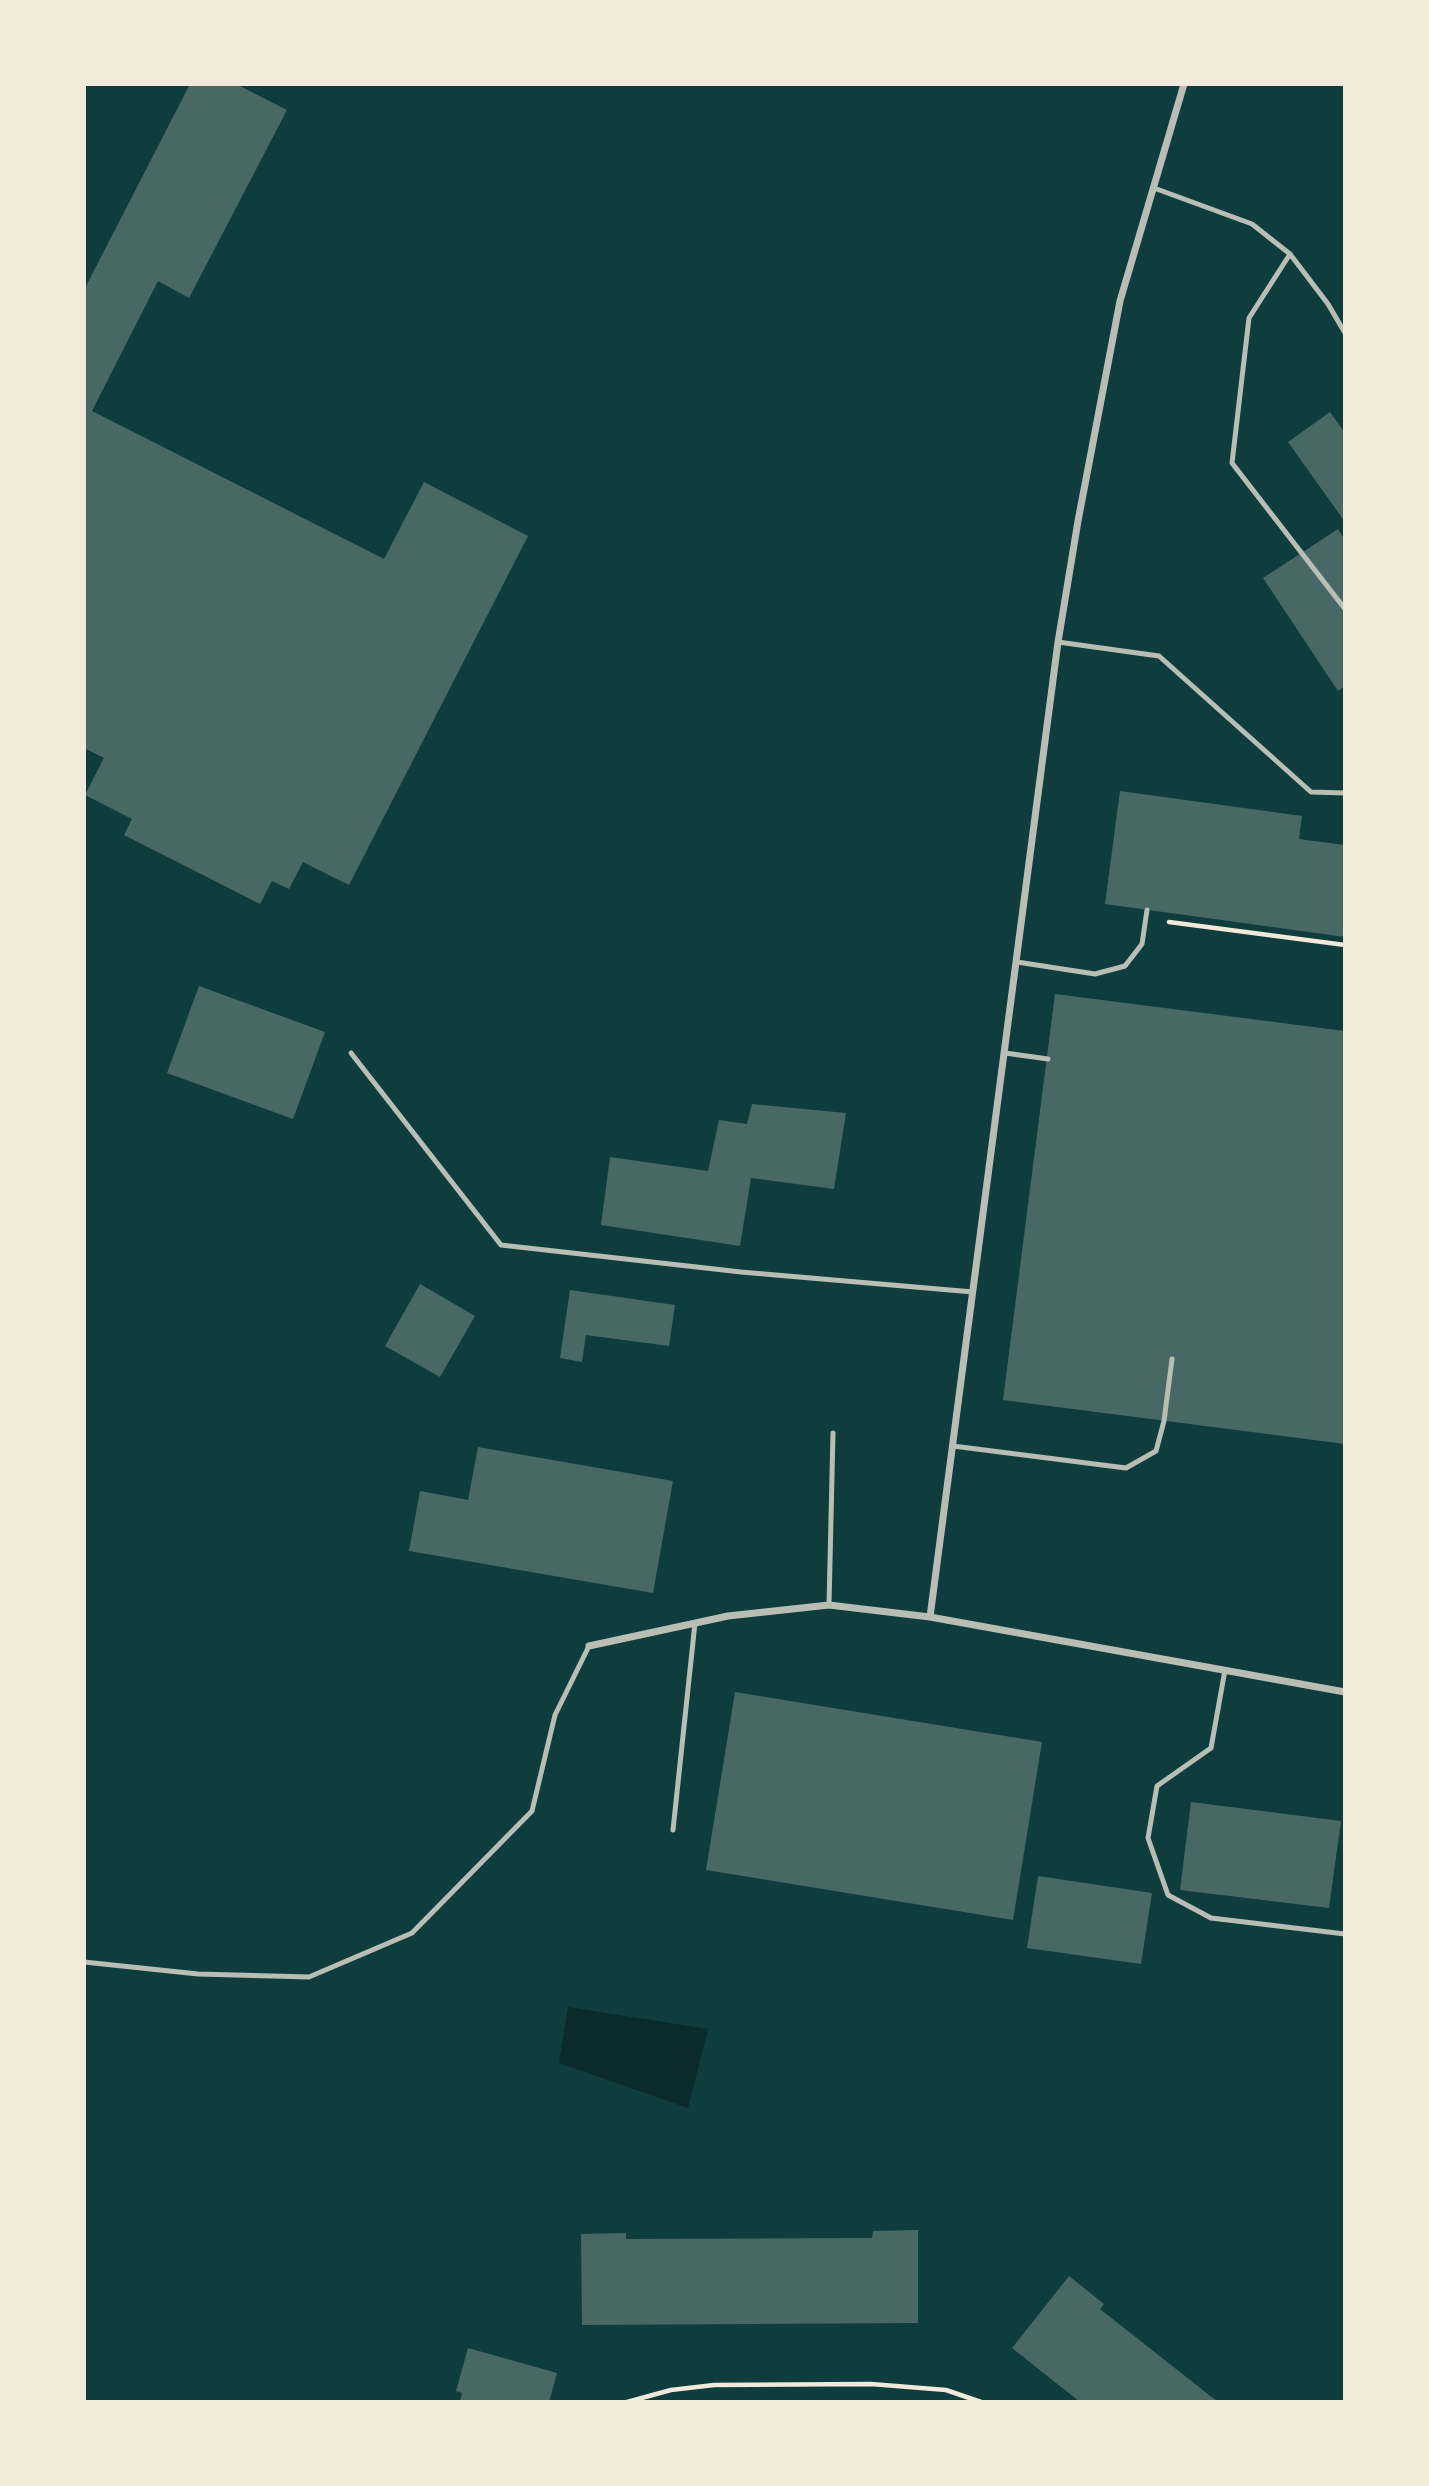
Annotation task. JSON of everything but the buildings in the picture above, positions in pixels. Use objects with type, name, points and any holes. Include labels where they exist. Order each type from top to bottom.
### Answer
[{"type":"street","points":[[930,1617],[1058,642],[1078,521],[1120,301],[1184,84]]},
{"type":"street","points":[[589,1646],[728,1616],[829,1605],[930,1617],[1345,1692]]},
{"type":"lane","points":[[1154,188],[1252,224],[1290,254],[1328,304],[1345,333]]},
{"type":"lane","points":[[1290,254],[1249,318],[1232,463],[1345,609]]},
{"type":"lane","points":[[1058,642],[1159,656],[1311,792],[1345,793]]},
{"type":"lane","points":[[1017,962],[1095,974],[1125,966],[1142,944],[1147,910]]},
{"type":"lane","points":[[351,1053],[501,1245],[741,1272],[973,1292]]},
{"type":"lane","points":[[1005,1053],[1048,1059]]},
{"type":"lane","points":[[953,1446],[1126,1468],[1156,1451],[1164,1420],[1172,1359]]},
{"type":"lane","points":[[829,1605],[833,1433]]},
{"type":"lane","points":[[673,1830],[695,1623]]},
{"type":"lane","points":[[84,1962],[198,1974],[309,1977],[412,1933],[533,1811],[555,1715],[589,1646]]},
{"type":"lane","points":[[1225,1670],[1211,1748],[1157,1786],[1148,1838],[1168,1895],[1211,1918],[1345,1934]]},
{"type":"path","points":[[1145,918],[1345,945]]},
{"type":"path","points":[[627,2402],[671,2390],[714,2385],[871,2384],[946,2390],[981,2402]]},
{"type":"water","points":[[568,2007],[708,2029],[688,2108],[559,2063]]}]
